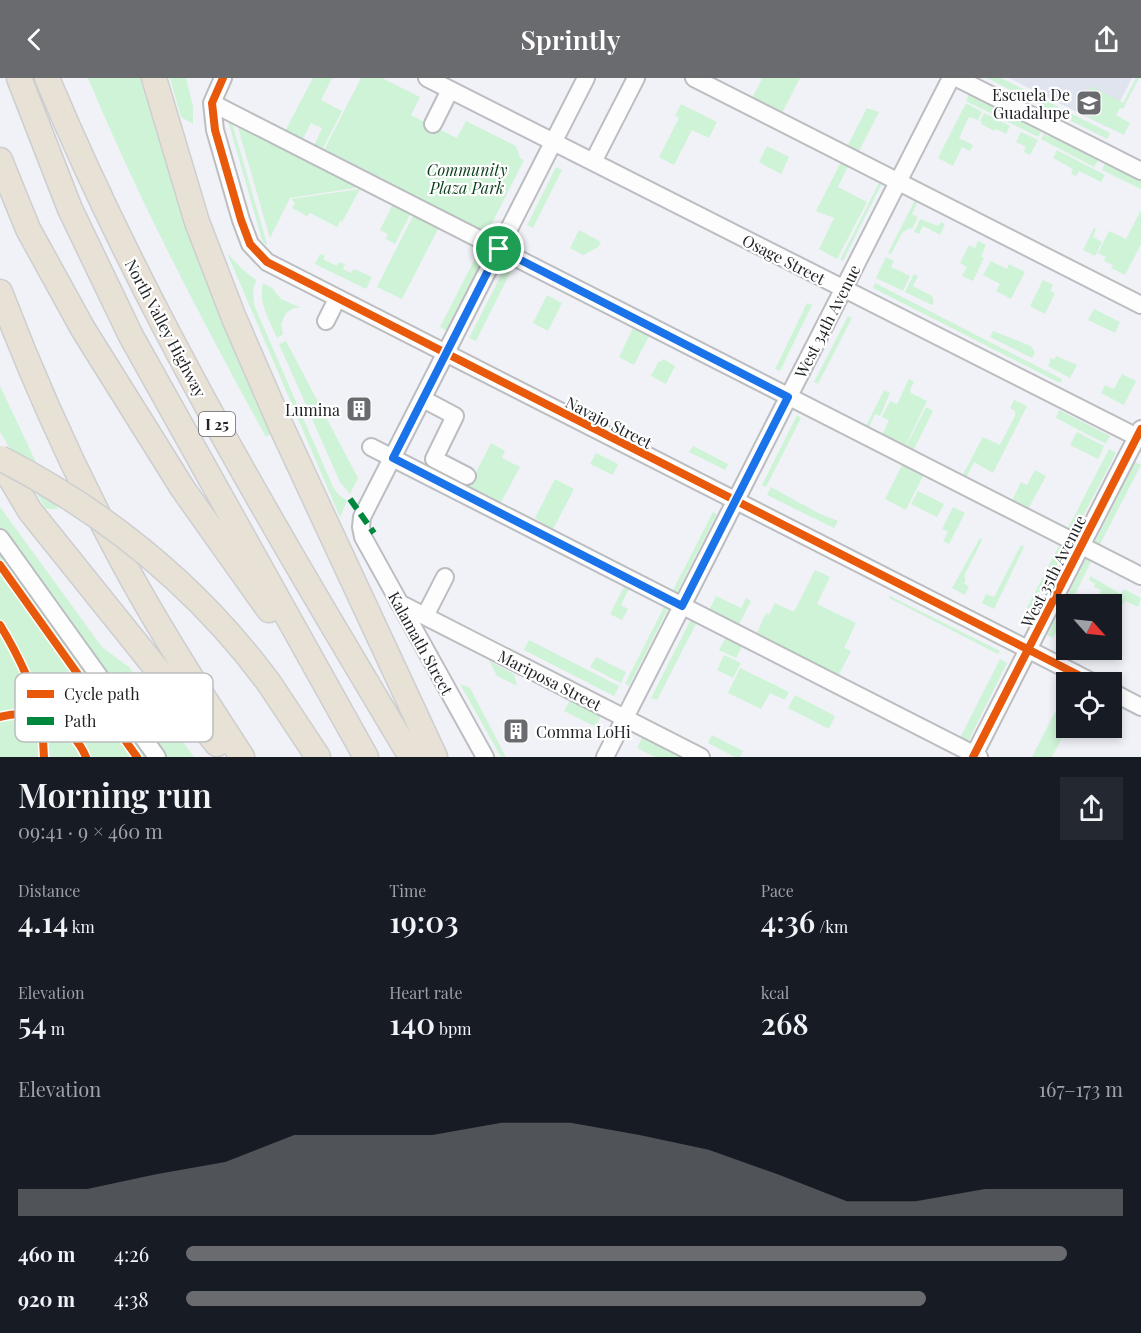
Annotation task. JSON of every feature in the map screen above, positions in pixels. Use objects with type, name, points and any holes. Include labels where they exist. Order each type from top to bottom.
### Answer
[{"type":"highway","points":[[19,78],[70,209],[131,336],[366,757]]},
{"type":"highway","name":"North Valley Highway","points":[[47,78],[97,192],[189,373],[328,619],[411,757]]},
{"type":"highway","points":[[154,78],[197,222],[234,318],[277,417],[435,757]]},
{"type":"highway","points":[[0,160],[28,230],[99,356],[183,489],[346,720]]},
{"type":"highway","points":[[0,292],[58,430],[122,561],[188,673]]},
{"type":"highway","points":[[0,459],[30,511],[160,673]]},
{"type":"highway","points":[[0,459],[89,510],[143,550],[183,584],[222,623],[244,650],[285,706],[318,757]]},
{"type":"highway","points":[[213,712],[242,757]]},
{"type":"highway","points":[[213,740],[227,757]]},
{"type":"street","points":[[223,78],[212,103],[1141,576]]},
{"type":"street","name":"Osage Street","points":[[427,78],[843,289],[1140,435]]},
{"type":"street","points":[[393,458],[586,78]]},
{"type":"street","points":[[592,162],[636,78]]},
{"type":"street","points":[[694,78],[1141,305]]},
{"type":"street","name":"West 34th Avenue","points":[[605,757],[951,78]]},
{"type":"street","points":[[957,78],[1141,171]]},
{"type":"street","points":[[433,124],[450,90]]},
{"type":"street","name":"Navajo Street","points":[[212,103],[215,130],[241,220],[250,244],[261,258],[273,266],[1072,672]]},
{"type":"street","points":[[326,321],[337,299]]},
{"type":"street","points":[[423,399],[455,416],[434,459],[467,476]]},
{"type":"street","name":"West 35th Avenue","points":[[975,756],[1140,435]]},
{"type":"street","points":[[371,447],[975,756]]},
{"type":"street","name":"Kalamath Street","points":[[393,458],[363,517],[361,527],[363,537],[485,757]]},
{"type":"street","points":[[0,538],[97,673]]},
{"type":"street","points":[[425,616],[445,577]]},
{"type":"street","name":"Mariposa Street","points":[[399,603],[701,757]]},
{"type":"street","points":[[1122,697],[1141,707]]},
{"type":"street","points":[[146,742],[157,757]]},
{"type":"shaded area","name":"Escuela De Guadalupe","points":[[1009,78],[1132,78],[1107,127]]},
{"type":"green space","points":[[88,78],[140,78],[176,197],[215,304],[270,434],[266,437],[172,260]]},
{"type":"green space","points":[[170,78],[186,78],[193,106],[193,124],[181,117]]},
{"type":"green space","points":[[313,78],[332,78],[321,100],[342,111],[321,152],[313,148],[322,128],[311,123],[301,142],[284,133]]},
{"type":"green space","name":"Community Plaza Park","points":[[361,78],[382,78],[420,97],[411,115],[457,138],[466,121],[516,146],[520,158],[524,160],[486,235],[361,187],[290,198],[270,238],[236,121],[319,160]]},
{"type":"green space","points":[[760,78],[800,78],[781,115],[751,100],[762,79]]},
{"type":"green space","points":[[987,78],[1001,78],[1110,133],[1107,139]]},
{"type":"green space","points":[[1136,78],[1139,78],[1123,109],[1120,108],[1116,115],[1130,123],[1124,135],[1075,111],[1091,86],[1123,103]]},
{"type":"green space","points":[[969,94],[1038,127],[1037,130],[1041,132],[1038,137],[966,101]]},
{"type":"green space","points":[[966,103],[982,112],[978,120],[969,117],[959,138],[973,145],[970,151],[962,147],[953,166],[938,158]]},
{"type":"green space","points":[[681,104],[717,122],[709,138],[692,130],[674,165],[659,157],[679,118],[675,116]]},
{"type":"green space","points":[[867,108],[879,112],[857,155],[846,149]]},
{"type":"green space","points":[[984,113],[1010,126],[1006,134],[981,124]]},
{"type":"green space","points":[[230,116],[266,245],[262,240],[227,117]]},
{"type":"green space","points":[[1021,132],[1038,140],[1030,155],[1024,152],[1026,147],[1016,142]]},
{"type":"green space","points":[[1044,134],[1049,137],[1050,134],[1099,159],[1094,167],[1041,139]]},
{"type":"green space","points":[[767,146],[789,157],[781,174],[759,162]]},
{"type":"green space","points":[[1057,150],[1105,175],[1101,182],[1079,171],[1076,176],[1071,174],[1073,169],[1053,158]]},
{"type":"green space","points":[[842,160],[849,164],[838,187],[867,202],[837,259],[819,249],[834,218],[816,211]]},
{"type":"green space","points":[[1105,163],[1141,181],[1141,189],[1102,170]]},
{"type":"green space","points":[[556,167],[562,170],[533,228],[527,225]]},
{"type":"green space","points":[[882,177],[883,181],[843,261],[840,260]]},
{"type":"green space","points":[[360,189],[337,227],[310,213],[307,216],[292,208],[295,203],[291,199]]},
{"type":"green space","points":[[395,200],[413,209],[395,244],[386,239],[388,234],[380,230]]},
{"type":"green space","points":[[915,200],[918,201],[912,214],[918,217],[912,229],[909,228],[902,233],[891,254],[888,253]]},
{"type":"green space","points":[[1141,210],[1141,244],[1125,275],[1111,268],[1113,265],[1104,261],[1106,257],[1098,253],[1109,231],[1126,239]]},
{"type":"green space","points":[[415,212],[440,225],[402,299],[377,287]]},
{"type":"green space","points":[[920,219],[938,226],[941,222],[945,224],[940,235],[923,226],[919,234],[914,232]]},
{"type":"green space","points":[[1094,228],[1096,229],[1093,237],[1102,242],[1095,256],[1083,250]]},
{"type":"green space","points":[[579,230],[601,242],[598,247],[583,255],[570,248]]},
{"type":"green space","points":[[978,241],[986,245],[981,257],[984,258],[973,281],[962,276],[967,267],[960,263],[969,245],[975,248]]},
{"type":"green space","points":[[482,245],[487,251],[447,331],[440,327]]},
{"type":"green space","points":[[227,253],[256,280],[253,290],[254,305],[333,487],[347,501],[340,517]]},
{"type":"green space","points":[[320,254],[325,256],[323,259],[337,266],[339,262],[345,264],[343,269],[351,273],[354,269],[372,277],[366,289],[315,264]]},
{"type":"green space","points":[[886,257],[894,261],[891,267],[910,276],[903,291],[876,278]]},
{"type":"green space","points":[[510,258],[516,261],[476,341],[469,338]]},
{"type":"green space","points":[[991,261],[1007,269],[1009,264],[1025,272],[1011,299],[996,291],[1000,284],[983,275]]},
{"type":"green space","points":[[914,274],[918,276],[913,286],[932,296],[934,302],[932,305],[905,292]]},
{"type":"green space","points":[[1043,280],[1053,285],[1050,291],[1055,293],[1045,314],[1030,306]]},
{"type":"green space","points":[[263,283],[272,288],[281,299],[301,308],[294,308],[286,313],[281,324],[283,334],[277,338],[263,304]]},
{"type":"green space","points":[[875,283],[1062,379],[1060,383],[873,288]]},
{"type":"green space","points":[[547,295],[562,303],[548,331],[533,323]]},
{"type":"green space","points":[[807,303],[812,305],[780,371],[775,369]]},
{"type":"green space","points":[[1094,309],[1120,322],[1115,333],[1088,320]]},
{"type":"green space","points":[[848,316],[852,318],[818,384],[814,382]]},
{"type":"green space","points":[[633,328],[649,336],[634,365],[619,357]]},
{"type":"green space","points":[[993,331],[1031,346],[1035,353],[1032,358],[990,337]]},
{"type":"green space","points":[[286,341],[358,478],[350,494],[340,482],[279,344]]},
{"type":"green space","points":[[1056,356],[1077,365],[1070,378],[1048,366],[1051,358],[1054,360]]},
{"type":"green space","points":[[663,359],[675,366],[666,384],[651,376],[659,361]]},
{"type":"green space","points":[[1122,374],[1136,381],[1124,405],[1101,393],[1105,385],[1114,389]]},
{"type":"green space","points":[[909,379],[914,382],[911,393],[927,401],[905,446],[882,435],[889,420],[882,417],[890,401],[897,404]]},
{"type":"green space","points":[[0,386],[58,509],[46,509],[0,432]]},
{"type":"green space","points":[[884,390],[890,393],[880,416],[875,414],[869,427],[866,426]]},
{"type":"green space","points":[[1014,400],[1027,406],[993,473],[974,462],[966,478],[962,476],[983,437],[1000,445],[1015,416],[1015,411],[1010,408]]},
{"type":"green space","points":[[926,407],[933,411],[913,451],[905,448]]},
{"type":"green space","points":[[1059,410],[1110,436],[1106,444],[1056,418]]},
{"type":"green space","points":[[797,415],[801,418],[766,487],[762,485]]},
{"type":"green space","points":[[1077,432],[1104,446],[1098,459],[1070,445]]},
{"type":"green space","points":[[491,443],[505,451],[502,458],[520,467],[499,506],[467,490]]},
{"type":"green space","points":[[693,446],[728,464],[725,470],[689,452]]},
{"type":"green space","points":[[1109,449],[1116,453],[1073,535],[1066,532]]},
{"type":"green space","points":[[596,453],[618,464],[613,475],[590,464]]},
{"type":"green space","points":[[904,461],[925,472],[906,510],[885,499]]},
{"type":"green space","points":[[1135,462],[1141,465],[1098,548],[1094,544]]},
{"type":"green space","points":[[1035,470],[1046,476],[1027,511],[1011,503],[1021,482],[1027,485]]},
{"type":"green space","points":[[555,479],[574,489],[551,533],[539,527],[541,522],[535,518]]},
{"type":"green space","points":[[771,487],[818,513],[838,521],[834,528],[767,495]]},
{"type":"green space","points":[[918,491],[944,504],[937,517],[911,504]]},
{"type":"green space","points":[[0,507],[102,647],[134,673],[15,673],[15,742],[183,742],[194,757],[0,757]]},
{"type":"green space","points":[[953,507],[965,513],[949,544],[943,541],[948,532],[942,529]]},
{"type":"green space","points":[[713,512],[717,514],[676,594],[671,594]]},
{"type":"green space","points":[[980,538],[982,540],[964,576],[966,578],[964,584],[969,586],[965,595],[952,588]]},
{"type":"green space","points":[[1062,540],[1068,543],[1026,625],[1020,621]]},
{"type":"green space","points":[[1021,545],[1024,547],[994,609],[982,603],[986,594],[994,597]]},
{"type":"green space","points":[[1088,555],[1094,556],[1075,594],[1068,594]]},
{"type":"green space","points":[[815,570],[830,577],[817,604],[856,623],[844,648],[851,651],[837,678],[755,637],[766,613],[769,615],[775,603],[794,612]]},
{"type":"green space","points":[[1090,576],[1121,594],[1099,594],[1101,590],[1094,587],[1095,584],[1089,580]]},
{"type":"green space","points":[[624,587],[629,589],[621,605],[628,609],[622,620],[610,614]]},
{"type":"green space","points":[[1124,589],[1141,598],[1138,607],[1125,601],[1122,606],[1121,594]]},
{"type":"green space","points":[[716,596],[741,608],[746,598],[751,601],[739,625],[709,610]]},
{"type":"green space","points":[[890,596],[1000,651],[998,654],[889,598]]},
{"type":"green space","points":[[666,603],[670,605],[629,686],[625,684]]},
{"type":"green space","points":[[692,617],[698,620],[657,700],[651,698]]},
{"type":"green space","points":[[1056,617],[1056,632],[1053,638],[1047,635]]},
{"type":"green space","points":[[727,635],[739,641],[742,646],[736,658],[719,650]]},
{"type":"green space","points":[[529,640],[619,686],[614,696],[524,650]]},
{"type":"green space","points":[[724,655],[741,663],[733,678],[717,670]]},
{"type":"green space","points":[[596,657],[626,672],[621,683],[590,667]]},
{"type":"green space","points":[[1000,659],[1007,663],[967,744],[959,740]]},
{"type":"green space","points":[[489,661],[514,674],[517,686],[497,676]]},
{"type":"green space","points":[[740,668],[789,692],[785,700],[770,693],[761,709],[728,693]]},
{"type":"green space","points":[[460,684],[470,688],[506,757],[501,757]]},
{"type":"green space","points":[[795,695],[835,716],[829,729],[788,708]]},
{"type":"green space","points":[[570,700],[601,715],[596,727],[564,711]]},
{"type":"green space","points":[[1055,712],[1056,738],[1062,738],[1052,757],[1032,757]]},
{"type":"green space","points":[[712,735],[743,751],[740,757],[735,757],[708,743]]},
{"type":"green space","points":[[642,738],[679,757],[655,757],[637,748]]},
{"type":"marked path","points":[[350,499],[374,533]]},
{"type":"cycle path","points":[[223,78],[212,103],[215,130],[250,244],[267,262],[1072,672]]},
{"type":"cycle path","points":[[973,757],[1141,429]]},
{"type":"cycle path","points":[[0,565],[77,673]]},
{"type":"cycle path","points":[[0,625],[25,673]]},
{"type":"cycle path","points":[[0,717],[15,714]]},
{"type":"cycle path","points":[[43,742],[44,757]]},
{"type":"cycle path","points":[[78,742],[86,757]]},
{"type":"cycle path","points":[[126,742],[137,757]]},
{"type":"place","name":"Escuela De Guadalupe","points":[[1089,103]]},
{"type":"place","name":"Lumina","points":[[359,409]]},
{"type":"place","name":"Comma LoHi","points":[[516,731]]},
{"type":"route","points":[[499,249],[788,397],[682,606],[393,458],[499,249]]}]
